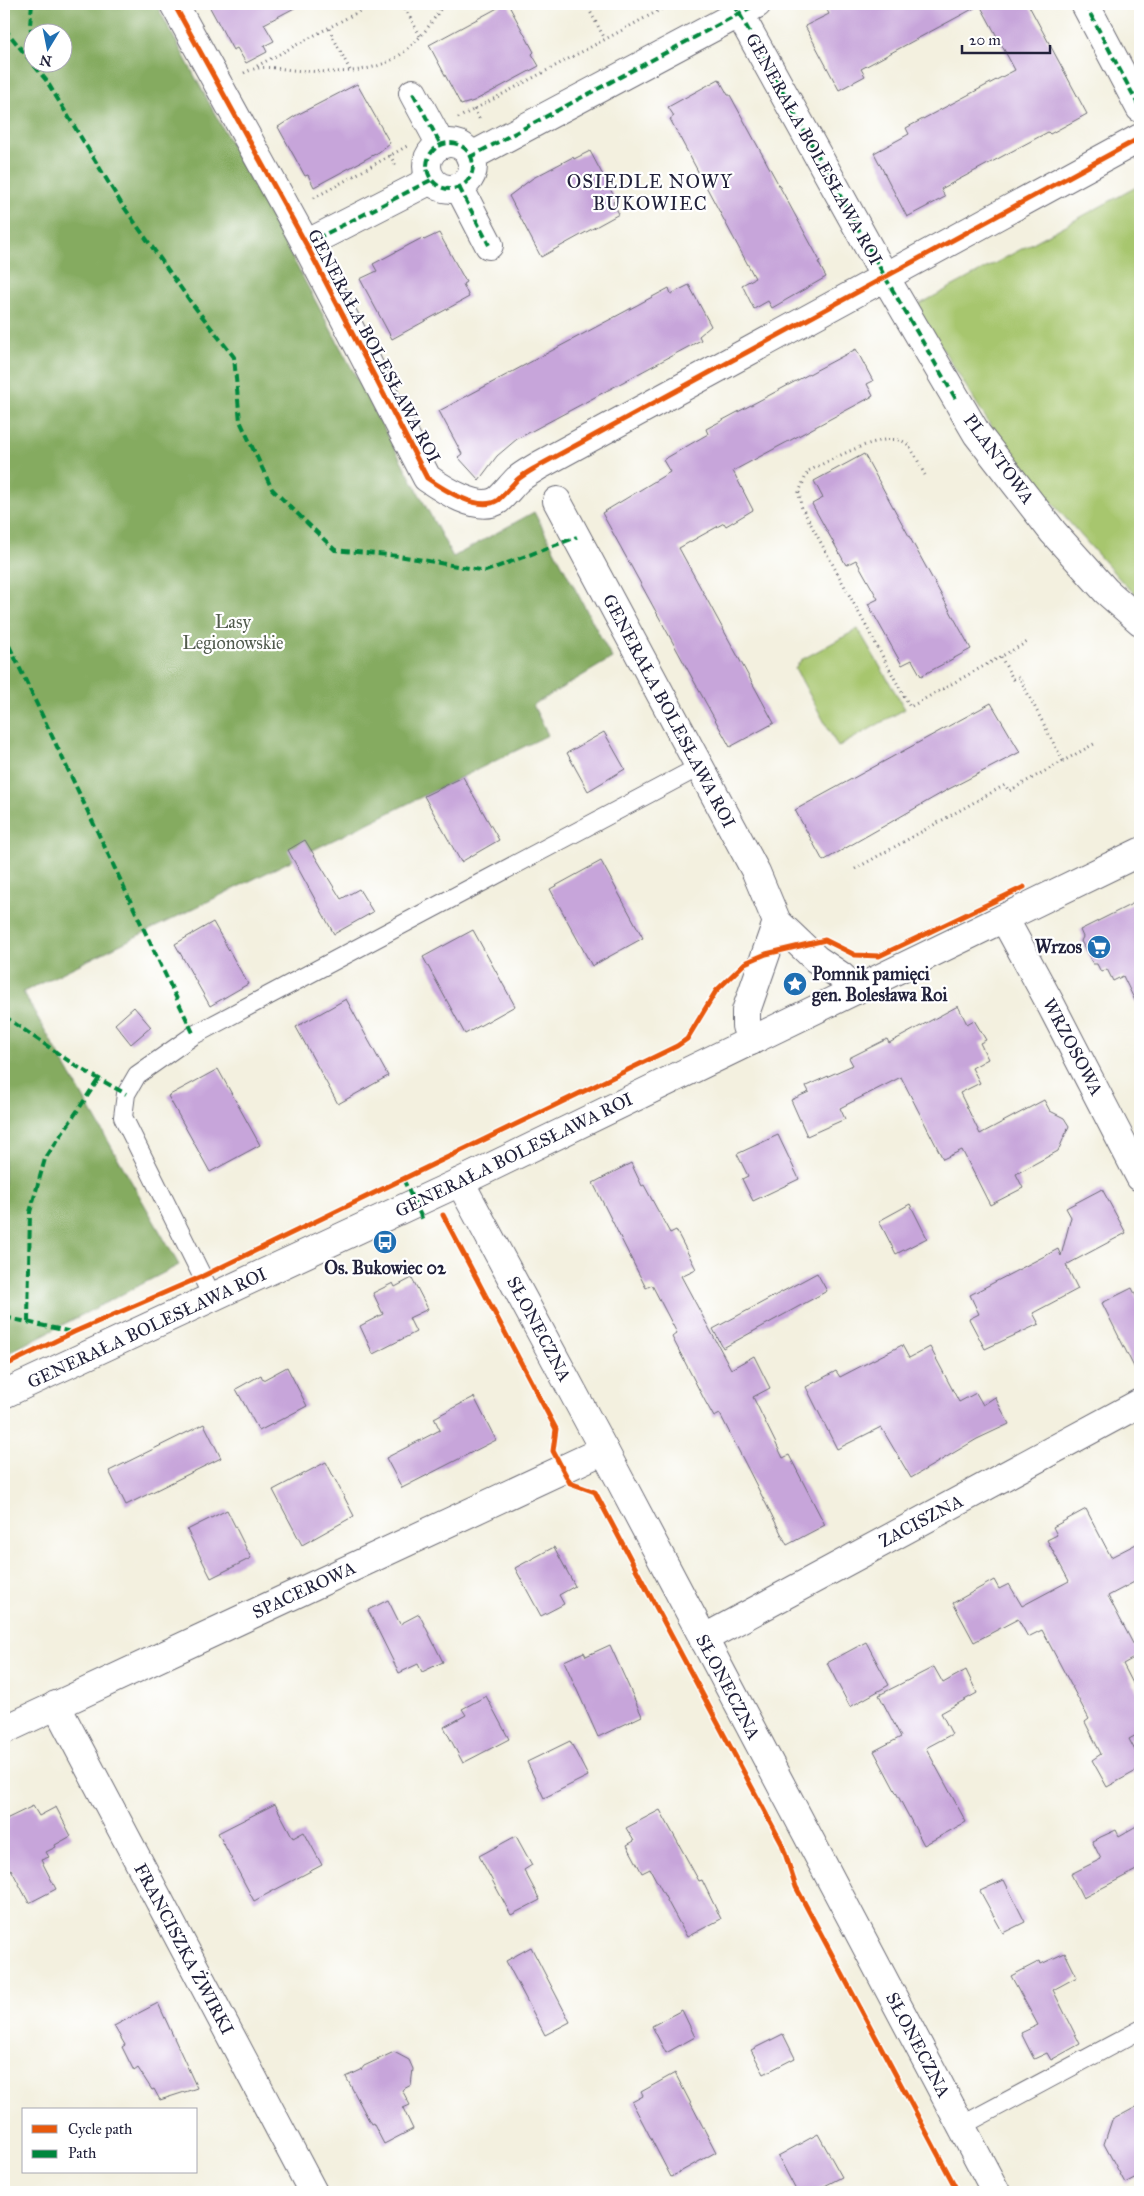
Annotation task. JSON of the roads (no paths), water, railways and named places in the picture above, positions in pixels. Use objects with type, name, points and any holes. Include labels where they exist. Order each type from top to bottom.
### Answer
[{"type":"street","name":"GENERAŁA BOLESŁAWA ROI","points":[[174,4],[306,244],[428,478],[446,491],[466,500],[492,503],[519,479],[540,465],[885,277],[743,7],[470,157]]},
{"type":"street","points":[[1084,4],[1140,108]]},
{"type":"street","points":[[413,93],[437,138],[457,145],[465,150],[470,157],[472,165],[471,174],[466,182],[459,187],[441,188],[431,180],[428,174],[429,155],[434,149],[437,138]]},
{"type":"street","points":[[885,277],[1140,138]]},
{"type":"street","name":"GENERAŁA BOLESŁAWA ROI","points":[[306,244],[431,180]]},
{"type":"street","points":[[459,187],[489,245]]},
{"type":"street","name":"PLANTOWA","points":[[885,277],[977,434],[1053,532],[1106,591],[1140,621]]},
{"type":"street","name":"GENERAŁA BOLESŁAWA ROI","points":[[557,501],[756,872],[769,898],[777,922],[816,959],[841,976],[856,990]]},
{"type":"street","name":"GENERAŁA BOLESŁAWA ROI","points":[[4,1394],[460,1182],[1140,852]]},
{"type":"street","name":"WRZOSOWA","points":[[1004,918],[1140,1177]]},
{"type":"street","points":[[751,1041],[746,1026],[746,1012],[777,922]]},
{"type":"street","name":"SŁONECZNA","points":[[460,1182],[604,1450],[996,2192]]},
{"type":"street","name":"ZACISZNA","points":[[703,1639],[1140,1403]]},
{"type":"street","name":"SPACEROWA","points":[[4,1730],[604,1450]]},
{"type":"street","name":"FRANCISZKA ŻWIRKI","points":[[56,1705],[313,2192]]},
{"type":"lane","points":[[213,1298],[122,1117],[126,1094],[137,1076],[194,1035],[698,767]]},
{"type":"lane","points":[[961,2126],[1140,2030]]},
{"type":"place","name":"Wrzos","points":[[1099,947]]},
{"type":"place","name":"Pomnik pamięci gen. Bolesława Roi","points":[[795,984]]},
{"type":"place","name":"Os. Bukowiec 02","points":[[385,1242]]},
{"type":"district","name":"OSIEDLE NOWY BUKOWIEC","points":[[650,192]]},
{"type":"park label","name":"Lasy Legionowskie","points":[[233,632]]}]
